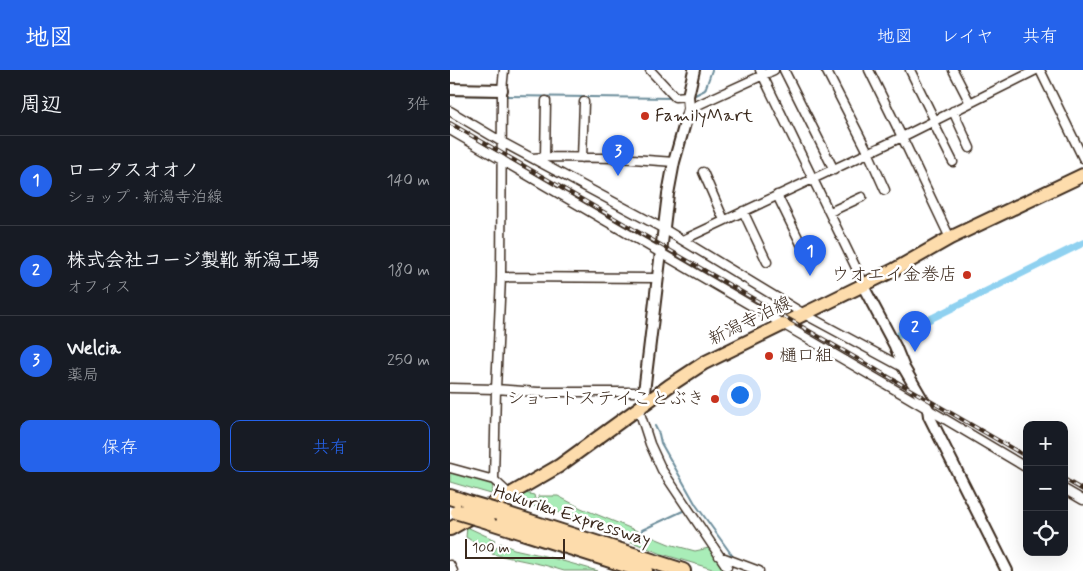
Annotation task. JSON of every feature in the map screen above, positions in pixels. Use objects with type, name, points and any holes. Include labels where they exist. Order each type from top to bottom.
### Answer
[{"type":"highway","name":"Hokuriku Expressway","points":[[450,497],[459,508],[683,571]]},
{"type":"highway","name":"Hokuriku Expressway","points":[[494,517],[645,571]]},
{"type":"main road","name":"新潟寺泊線","points":[[450,529],[559,466],[644,398],[704,363],[863,286],[950,238],[1083,176]]},
{"type":"street","points":[[494,480],[501,277],[502,90],[504,70]]},
{"type":"street","points":[[650,70],[675,97],[688,96]]},
{"type":"street","points":[[694,70],[688,96],[689,109],[674,162],[660,253],[644,398],[640,413],[642,424],[662,470],[727,567]]},
{"type":"street","points":[[689,109],[761,73],[774,70]]},
{"type":"street","points":[[784,70],[834,170]]},
{"type":"street","points":[[826,70],[868,152],[885,190]]},
{"type":"street","points":[[869,70],[950,238]]},
{"type":"street","points":[[910,70],[953,162]]},
{"type":"street","points":[[953,70],[970,103]]},
{"type":"street","points":[[683,240],[813,177],[834,170],[1036,70]]},
{"type":"street","points":[[1040,70],[1083,158]]},
{"type":"street","points":[[761,73],[830,212],[863,286],[895,346],[904,368],[928,408],[929,416],[1007,571]]},
{"type":"street","points":[[450,89],[502,90]]},
{"type":"street","points":[[545,156],[546,101]]},
{"type":"street","points":[[582,158],[584,102]]},
{"type":"street","points":[[450,111],[502,142],[664,229],[804,314],[904,368]]},
{"type":"street","points":[[953,111],[970,148]]},
{"type":"street","points":[[450,130],[928,408],[1024,466]]},
{"type":"street","points":[[532,158],[545,156],[619,158],[674,162]]},
{"type":"street","points":[[703,172],[724,220]]},
{"type":"street","points":[[777,195],[802,246]]},
{"type":"street","points":[[830,212],[862,197]]},
{"type":"street","points":[[743,211],[768,262]]},
{"type":"street","points":[[501,277],[657,278]]},
{"type":"street","points":[[450,388],[644,398]]},
{"type":"street","points":[[450,468],[494,480],[509,494]]},
{"type":"street","points":[[1068,491],[1083,500]]},
{"type":"street","points":[[719,555],[760,571]]},
{"type":"street","points":[[450,565],[453,571]]},
{"type":"green space","points":[[450,472],[489,482],[493,487],[491,494],[450,482]]},
{"type":"green space","points":[[525,493],[534,495],[537,507],[514,501]]},
{"type":"green space","points":[[538,496],[558,496],[581,508],[669,544],[695,551],[709,548],[725,571],[719,571],[662,554],[552,510],[541,508]]},
{"type":"green space","points":[[467,527],[495,540],[487,551],[466,537]]},
{"type":"green space","points":[[500,543],[514,549],[598,571],[564,571],[492,554]]},
{"type":"waterway","points":[[691,97],[705,90],[712,70]]},
{"type":"waterway","points":[[450,95],[501,96]]},
{"type":"waterway","points":[[506,96],[673,98]]},
{"type":"waterway","points":[[900,334],[1083,243]]},
{"type":"waterway","points":[[655,426],[661,443],[696,505],[734,558]]},
{"type":"waterway","points":[[640,535],[642,530],[685,510]]},
{"type":"railway","points":[[450,123],[1023,455]]},
{"type":"railway","points":[[1068,481],[1083,490]]},
{"type":"place","name":"FamilyMart","points":[[645,116]]},
{"type":"place","name":"Welcia","points":[[618,176]]},
{"type":"place","name":"ウオエイ金巻店","points":[[967,275]]},
{"type":"place","name":"ロータスオオノ","points":[[810,276]]},
{"type":"place","name":"株式会社コージ製靴 新潟工場","points":[[915,352]]},
{"type":"place","name":"樋口組","points":[[769,356]]},
{"type":"place","name":"ショートステイことぶき","points":[[715,399]]}]
